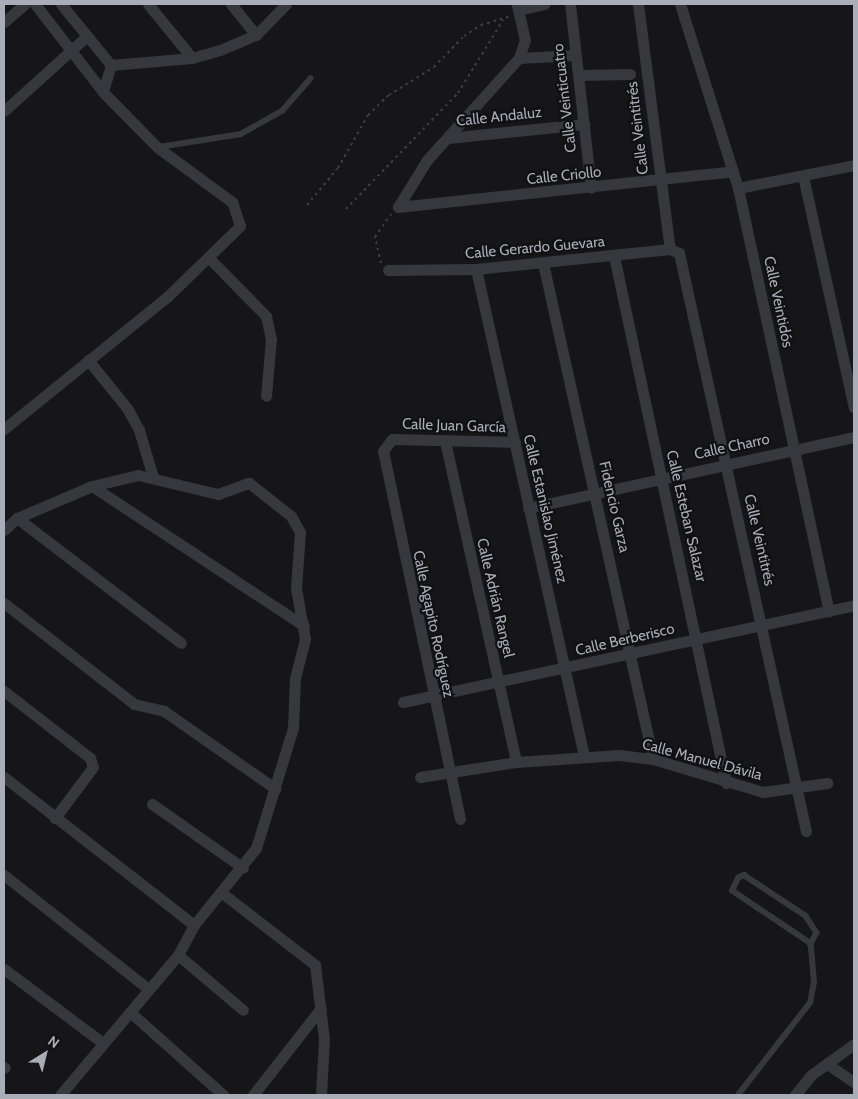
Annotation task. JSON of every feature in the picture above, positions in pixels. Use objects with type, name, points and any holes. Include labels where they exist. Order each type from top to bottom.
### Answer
[{"type":"street","points":[[4,22],[25,4]]},
{"type":"street","points":[[4,429],[210,259],[240,226],[239,215],[232,202],[157,147],[103,92],[35,4]]},
{"type":"street","points":[[61,4],[111,65]]},
{"type":"street","points":[[148,4],[192,58]]},
{"type":"street","points":[[231,4],[256,35]]},
{"type":"street","points":[[111,65],[192,58],[256,35],[286,4]]},
{"type":"street","points":[[398,207],[416,175],[519,58],[525,40],[519,7],[544,4]]},
{"type":"street","name":"Calle Veinticuatro","points":[[570,4],[591,188]]},
{"type":"street","name":"Calle Veintitrés","points":[[638,4],[670,249],[682,257],[726,464],[799,788],[806,831]]},
{"type":"street","name":"Calle Veintidós","points":[[680,4],[738,188],[829,611]]},
{"type":"street","points":[[4,111],[72,52],[87,36]]},
{"type":"street","points":[[519,58],[575,55]]},
{"type":"street","points":[[103,92],[111,65]]},
{"type":"street","points":[[578,75],[630,74]]},
{"type":"street","name":"Calle Andaluz","points":[[448,138],[584,124]]},
{"type":"street","points":[[738,188],[854,165]]},
{"type":"street","name":"Calle Criollo","points":[[398,207],[660,181],[733,171]]},
{"type":"street","points":[[804,176],[854,407]]},
{"type":"street","name":"Calle Gerardo Guevara","points":[[388,270],[476,269],[670,249]]},
{"type":"street","name":"Calle Esteban Salazar","points":[[614,256],[698,639],[726,783]]},
{"type":"street","points":[[210,259],[266,316],[271,338],[266,396]]},
{"type":"street","name":"Fidencio Garza","points":[[544,263],[632,654],[653,759]]},
{"type":"street","name":"Calle Estanislao Jiménez","points":[[476,269],[584,755]]},
{"type":"street","points":[[88,360],[131,416],[153,477]]},
{"type":"street","name":"Calle Charro","points":[[528,508],[595,490],[854,437]]},
{"type":"street","name":"Calle Juan García","points":[[392,439],[515,442]]},
{"type":"street","name":"Calle Agapito Rodríguez","points":[[392,439],[384,446],[383,458],[448,771],[460,819]]},
{"type":"street","name":"Calle Adrián Rangel","points":[[445,441],[516,762]]},
{"type":"street","points":[[4,530],[17,518],[92,486],[124,476],[153,477],[218,494],[249,483],[291,516],[300,532],[296,588],[304,626],[293,728],[276,789],[256,848],[243,868],[194,925],[178,955],[147,988],[130,1012],[60,1095]]},
{"type":"street","points":[[92,486],[304,626]]},
{"type":"street","points":[[17,518],[181,643]]},
{"type":"street","points":[[4,603],[134,704],[164,711],[276,789]]},
{"type":"street","name":"Calle Berberisco","points":[[403,702],[498,680],[566,669],[763,623],[854,605]]},
{"type":"street","points":[[4,691],[90,758],[94,767],[55,818]]},
{"type":"street","name":"Calle Manuel Dávila","points":[[420,776],[516,762],[584,755],[653,759],[726,783],[763,792],[828,783]]},
{"type":"street","points":[[4,777],[194,925]]},
{"type":"street","points":[[152,804],[243,868]]},
{"type":"street","points":[[4,874],[147,988]]},
{"type":"street","points":[[222,893],[312,960],[321,1008],[325,1065],[321,1095]]},
{"type":"street","points":[[178,955],[243,1010]]},
{"type":"street","points":[[4,969],[103,1043]]},
{"type":"street","points":[[253,1095],[321,1008]]},
{"type":"street","points":[[130,1012],[223,1095]]},
{"type":"street","points":[[795,1095],[827,1064],[854,1044]]},
{"type":"street","points":[[827,1064],[854,1082]]},
{"type":"lane","points":[[157,147],[216,141],[249,130],[282,111],[310,79]]},
{"type":"lane","points":[[738,1095],[810,1003],[814,982],[811,944],[817,932],[806,916],[744,875],[738,878],[732,891],[811,944]]},
{"type":"path","points":[[346,209],[458,92],[503,20],[519,7]]},
{"type":"path","points":[[307,205],[338,168],[368,115],[389,95],[434,67],[464,36],[481,25],[503,20]]},
{"type":"path","points":[[388,270],[378,257],[376,237],[398,207]]}]
